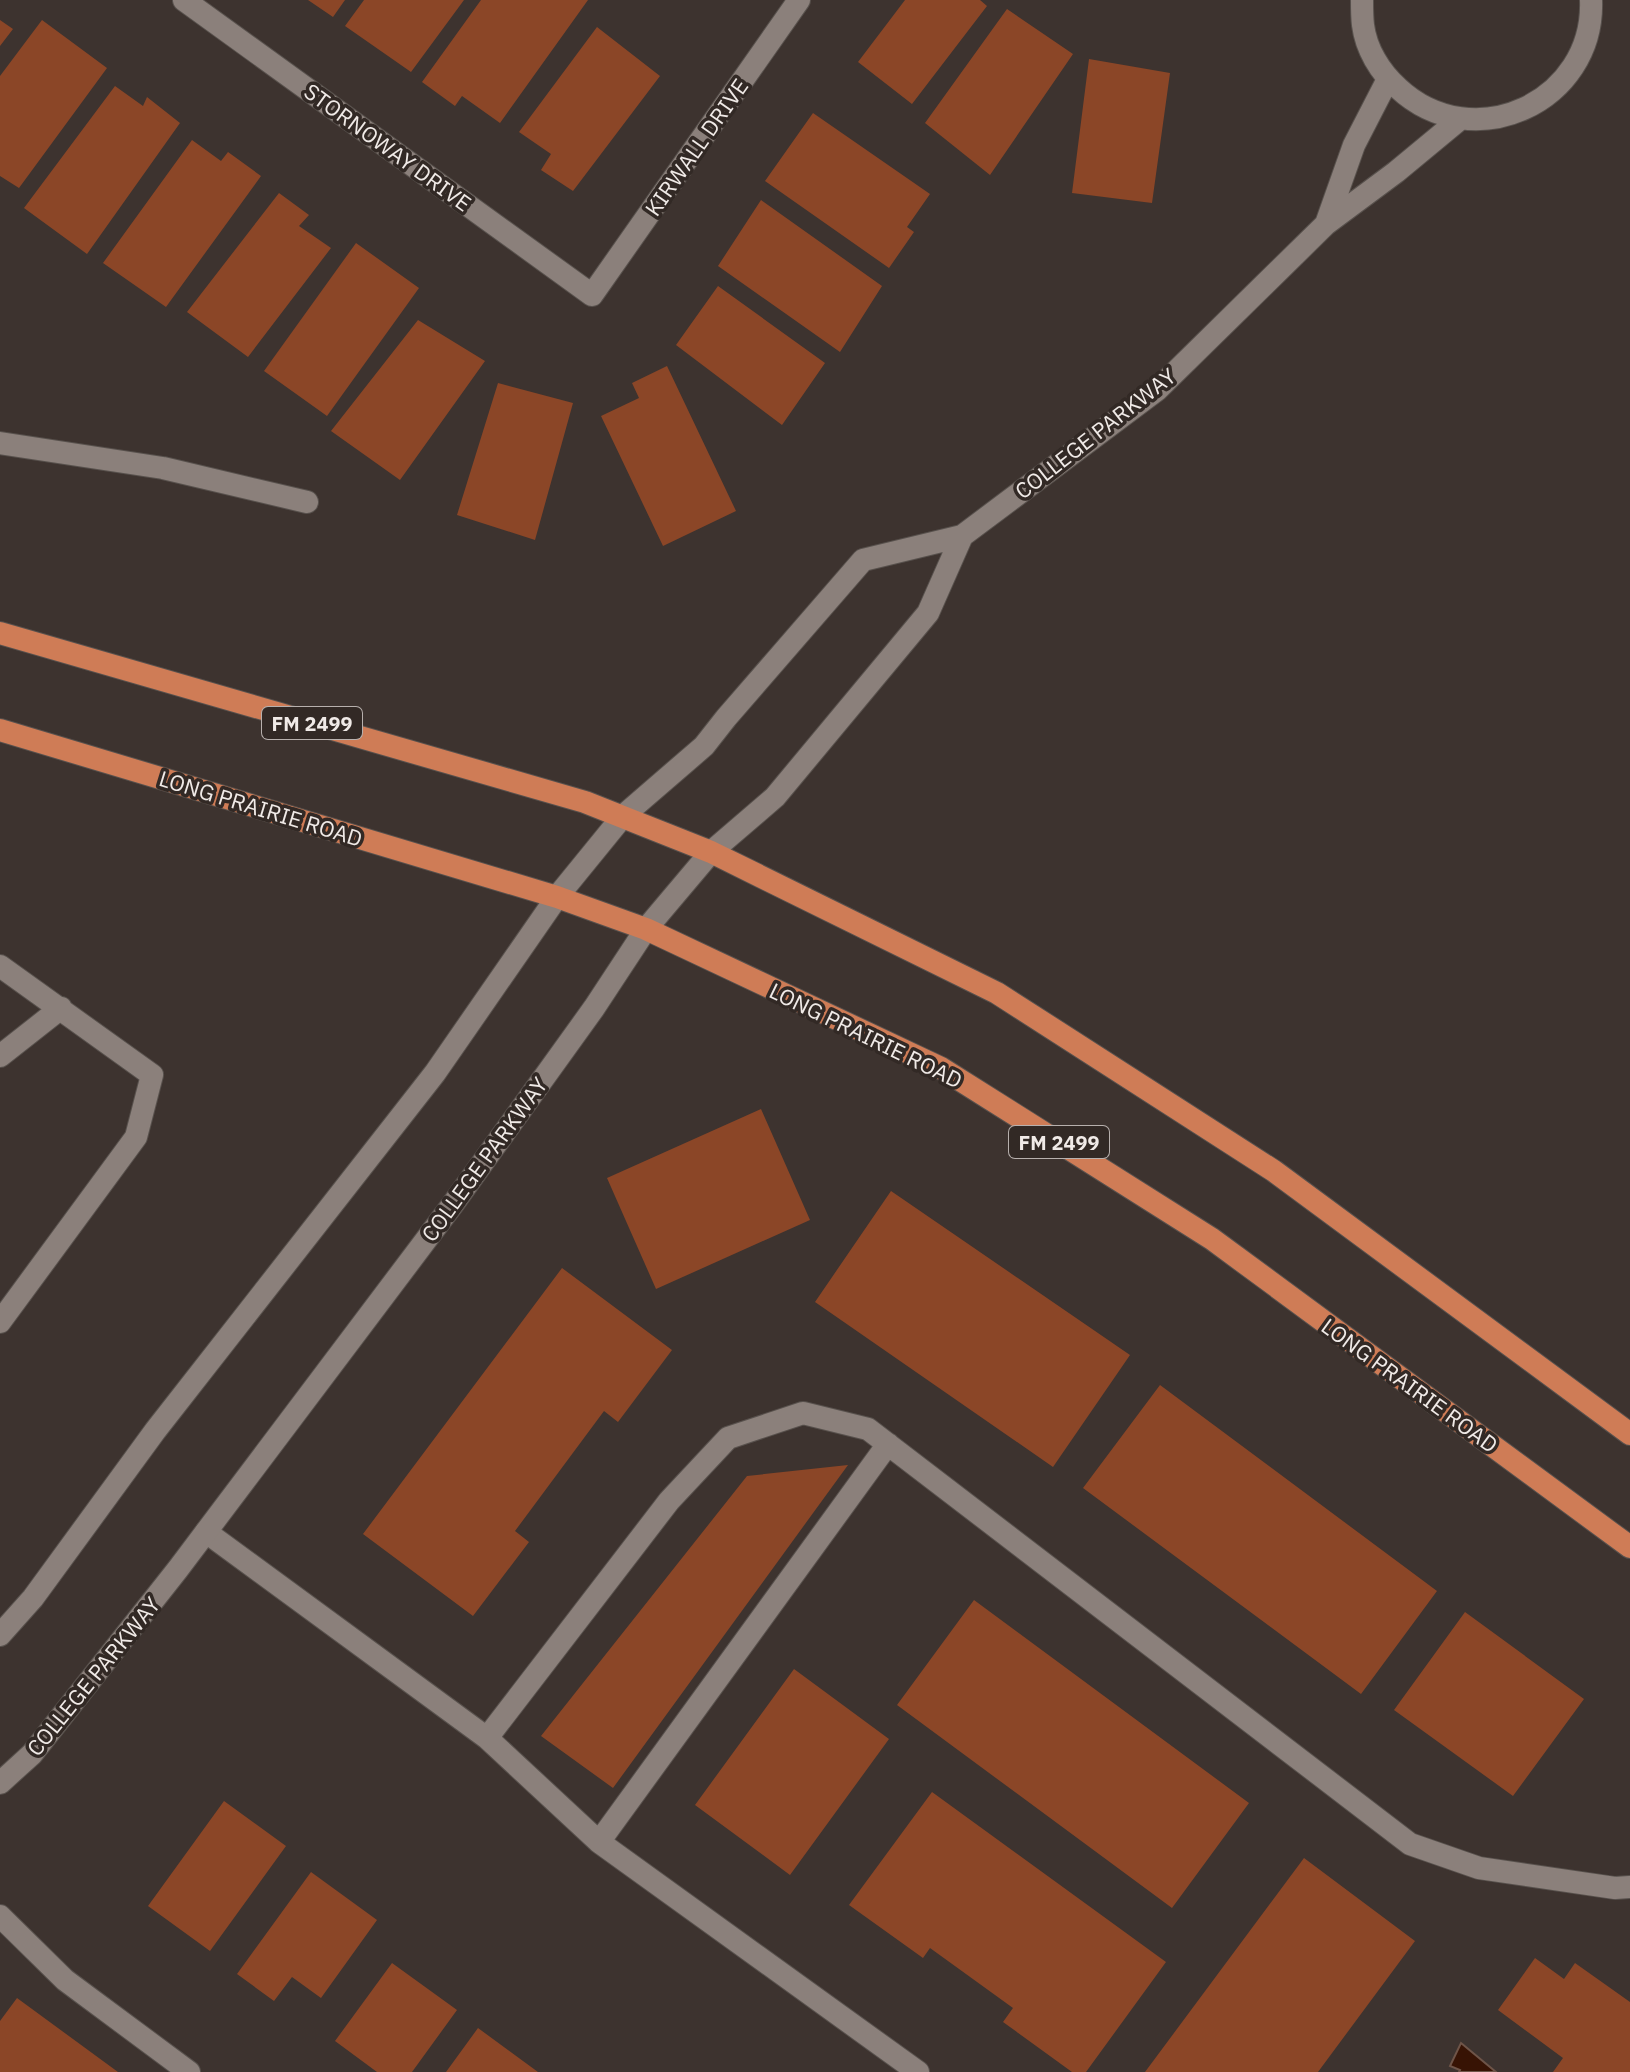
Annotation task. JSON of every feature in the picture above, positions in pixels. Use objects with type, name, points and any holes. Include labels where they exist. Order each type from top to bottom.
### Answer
[{"type":"main road","name":"FM 2499","points":[[0,633],[585,802],[711,852],[997,993],[1274,1171],[1630,1434]]},
{"type":"main road","name":"LONG PRAIRIE ROAD","points":[[0,730],[557,897],[646,929],[941,1068],[1212,1239],[1630,1547]]},
{"type":"street","name":"STORNOWAY DRIVE","points":[[184,0],[592,295]]},
{"type":"street","name":"KIRWALL DRIVE","points":[[592,295],[799,0]]},
{"type":"street","points":[[1362,0],[1363,26],[1372,54],[1388,79],[1409,99],[1433,112],[1460,119],[1488,120],[1515,114],[1561,84],[1576,63],[1587,39],[1592,14],[1591,0]]},
{"type":"street","points":[[1326,224],[1354,145],[1388,79]]},
{"type":"street","name":"COLLEGE PARKWAY","points":[[0,1635],[33,1598],[155,1431],[435,1073],[557,897],[623,816],[704,746],[863,560],[962,536],[1157,390],[1326,224],[1460,119]]},
{"type":"street","points":[[0,443],[163,468],[307,502]]},
{"type":"street","name":"COLLEGE PARKWAY","points":[[0,1783],[32,1754],[206,1532],[453,1204],[594,1008],[646,929],[711,852],[775,797],[928,613],[962,536]]},
{"type":"street","points":[[0,966],[152,1075],[136,1137],[0,1322]]},
{"type":"street","points":[[0,1056],[61,1008]]},
{"type":"street","points":[[487,1738],[669,1501],[728,1438],[803,1413],[868,1429],[1410,1844],[1479,1868],[1615,1888],[1630,1887]]},
{"type":"street","points":[[599,1842],[888,1444]]},
{"type":"street","points":[[206,1532],[487,1738],[599,1842],[918,2072]]},
{"type":"street","points":[[0,1916],[65,1980],[189,2072]]},
{"type":"shaded area","points":[[1461,2043],[1496,2072],[1459,2072],[1450,2066]]},
{"type":"building","points":[[308,0],[345,0],[333,17]]},
{"type":"building","points":[[364,0],[464,0],[411,72],[345,26]]},
{"type":"building","points":[[481,0],[588,0],[500,123],[462,96],[455,106],[422,82]]},
{"type":"building","points":[[905,0],[980,0],[987,6],[912,104],[858,62]]},
{"type":"building","points":[[1007,9],[1073,54],[990,175],[925,123]]},
{"type":"building","points":[[0,20],[13,29],[0,46]]},
{"type":"building","points":[[42,20],[107,68],[19,188],[0,176],[0,76]]},
{"type":"building","points":[[597,27],[660,76],[573,191],[541,170],[551,154],[519,132]]},
{"type":"building","points":[[1089,59],[1170,73],[1152,203],[1072,193]]},
{"type":"building","points":[[115,86],[143,106],[147,97],[180,123],[87,254],[24,208]]},
{"type":"building","points":[[813,113],[930,194],[907,227],[914,232],[889,268],[765,181]]},
{"type":"building","points":[[192,140],[221,161],[228,152],[261,176],[166,307],[103,263]]},
{"type":"building","points":[[279,193],[309,215],[299,226],[331,248],[248,357],[187,312]]},
{"type":"building","points":[[761,200],[882,286],[840,352],[718,266]]},
{"type":"building","points":[[356,243],[419,288],[327,416],[264,371]]},
{"type":"building","points":[[718,286],[825,363],[782,425],[676,345]]},
{"type":"building","points":[[418,320],[485,361],[400,480],[331,431]]},
{"type":"building","points":[[667,366],[736,511],[663,546],[601,416],[639,398],[632,383]]},
{"type":"building","points":[[498,383],[573,403],[535,540],[457,515]]},
{"type":"building","points":[[761,1109],[810,1220],[656,1289],[607,1178]]},
{"type":"building","points":[[891,1191],[1130,1355],[1053,1467],[815,1302]]},
{"type":"building","points":[[562,1268],[672,1350],[618,1422],[604,1411],[515,1531],[529,1542],[473,1616],[363,1534]]},
{"type":"building","points":[[1160,1385],[1437,1591],[1361,1694],[1083,1488]]},
{"type":"building","points":[[848,1465],[613,1788],[541,1736],[747,1476]]},
{"type":"building","points":[[974,1600],[1249,1803],[1172,1908],[897,1705]]},
{"type":"building","points":[[1465,1612],[1584,1699],[1513,1796],[1394,1710]]},
{"type":"building","points":[[794,1669],[889,1739],[790,1875],[695,1805]]},
{"type":"building","points":[[932,1792],[1166,1962],[1086,2072],[1072,2072],[1003,2022],[1013,2008],[930,1948],[923,1958],[849,1905]]},
{"type":"building","points":[[224,1801],[286,1846],[210,1951],[148,1906]]},
{"type":"building","points":[[1304,1858],[1415,1941],[1318,2072],[1145,2072]]},
{"type":"building","points":[[311,1872],[377,1920],[321,1998],[292,1977],[274,2001],[237,1974]]},
{"type":"building","points":[[1535,1958],[1564,1979],[1575,1963],[1630,2002],[1630,2072],[1553,2072],[1563,2058],[1498,2010]]},
{"type":"building","points":[[392,1963],[457,2010],[412,2072],[377,2072],[335,2041]]},
{"type":"building","points":[[17,1998],[118,2072],[0,2072],[0,2021]]},
{"type":"building","points":[[478,2028],[538,2072],[446,2072]]}]
